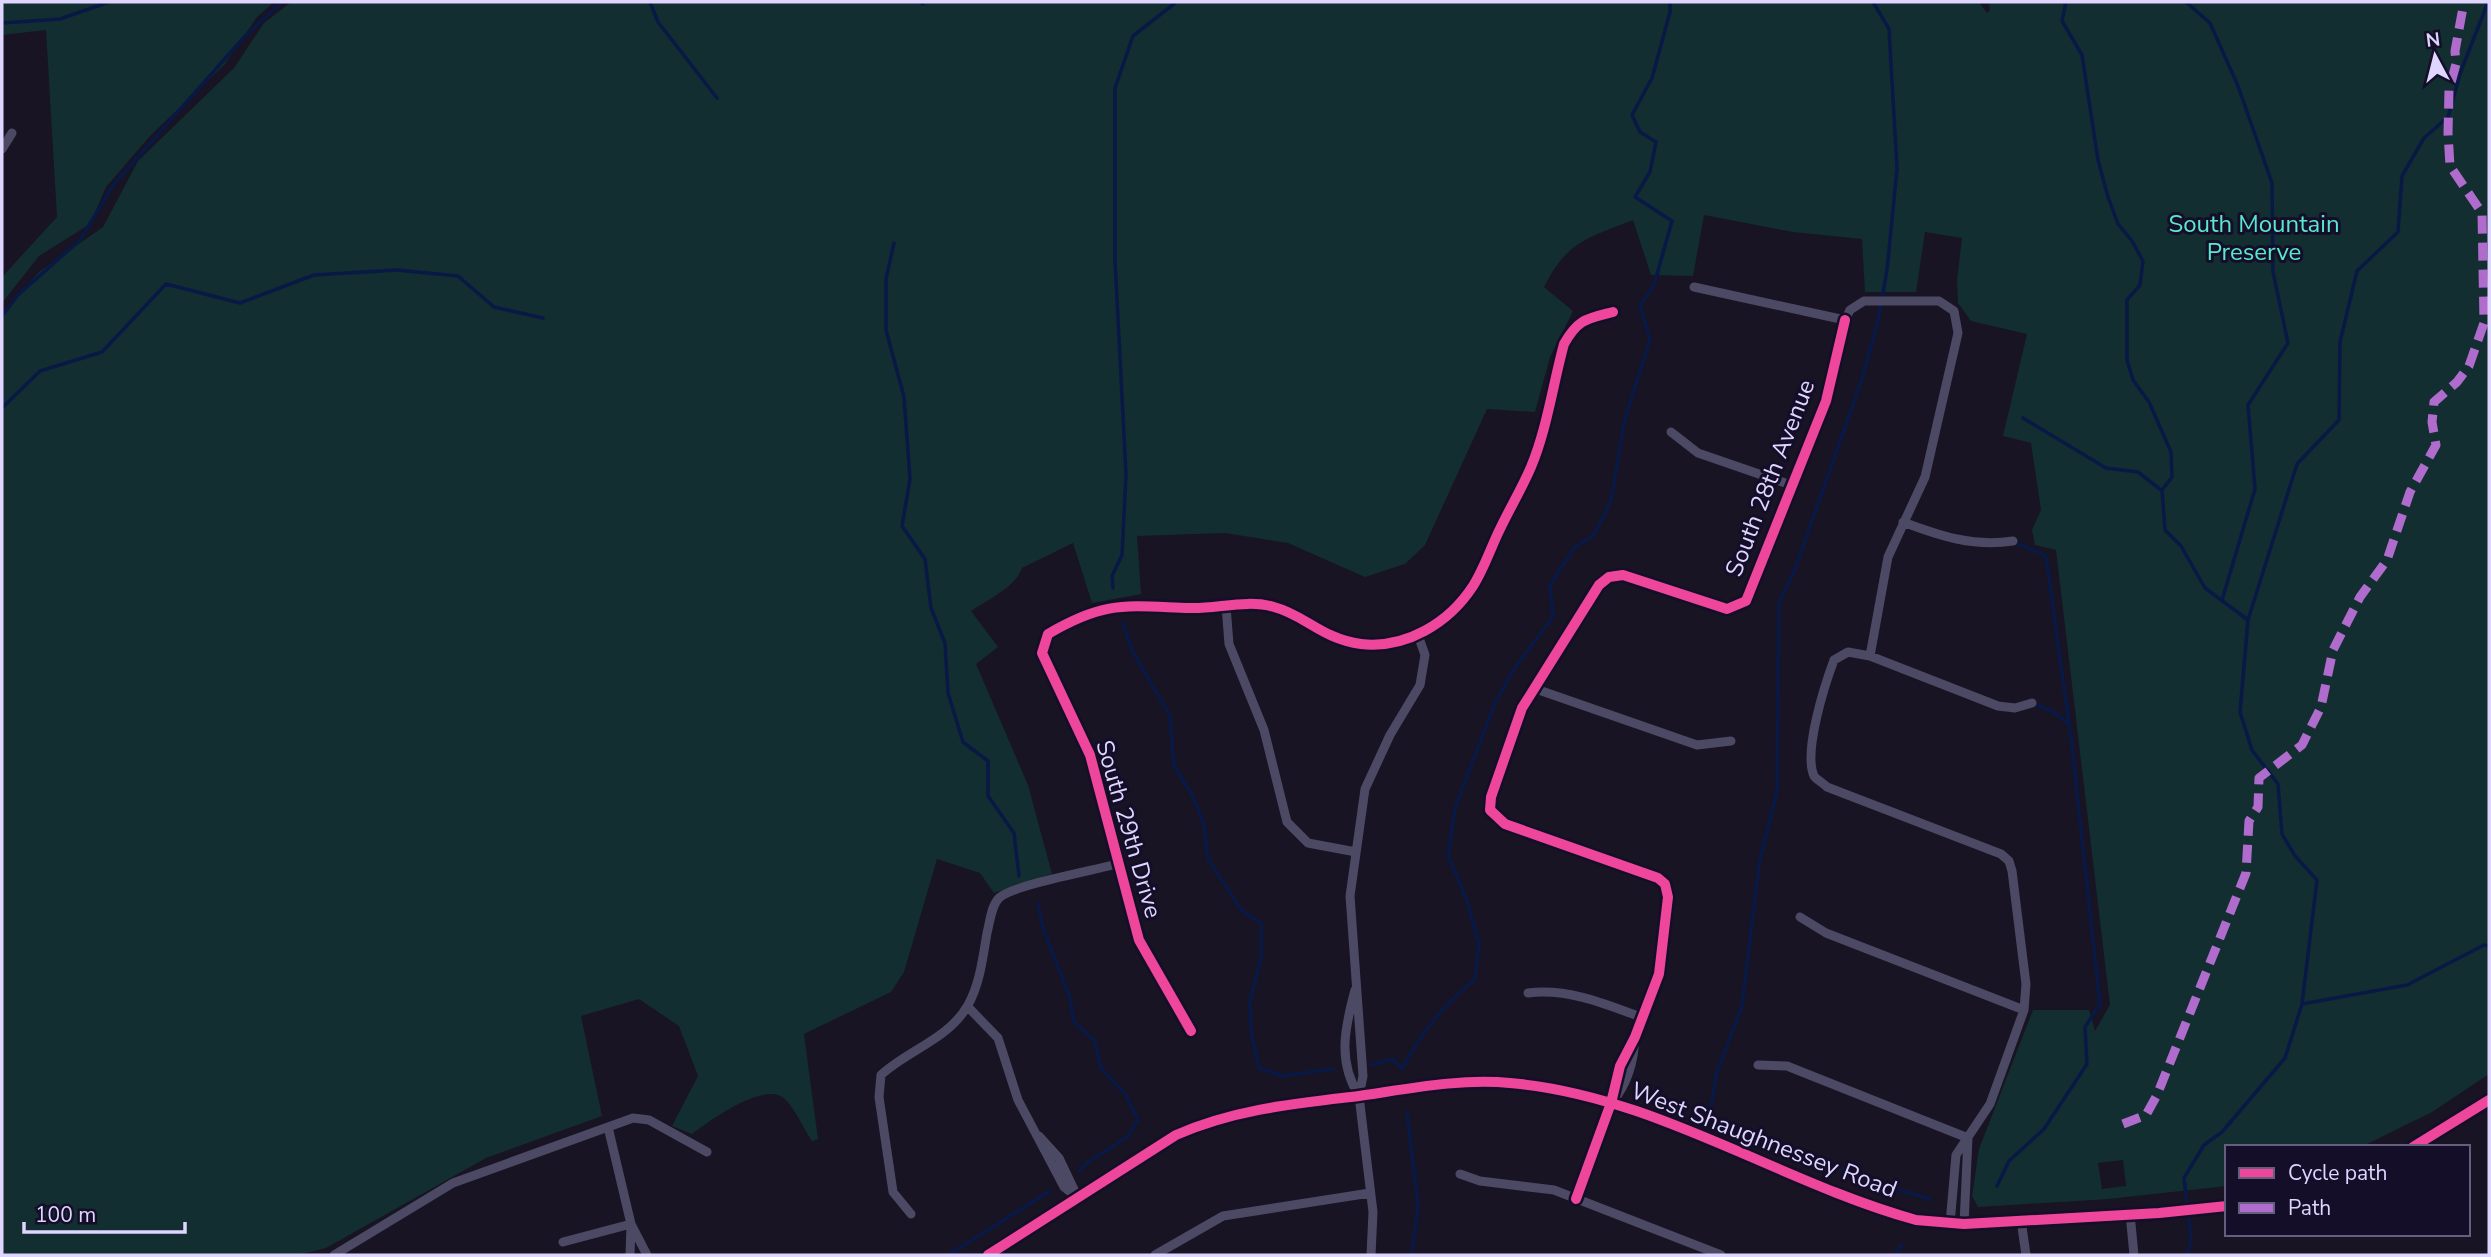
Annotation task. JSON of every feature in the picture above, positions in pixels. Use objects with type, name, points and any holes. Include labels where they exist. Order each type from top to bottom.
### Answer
[{"type":"street","points":[[2,149],[12,134]]},
{"type":"street","points":[[1694,287],[1845,320],[1856,305],[1864,301],[1939,302],[1954,311],[1958,333],[1926,477],[1888,557],[1870,656]]},
{"type":"street","points":[[1356,852],[1308,843],[1287,822],[1265,730],[1229,644],[1226,606],[1246,604],[1275,607],[1318,631],[1363,644],[1386,644],[1418,635],[1452,611],[1474,585],[1532,466],[1564,344],[1580,320],[1613,313]]},
{"type":"street","name":"South 28th Avenue","points":[[1533,688],[1598,585],[1609,577],[1623,575],[1714,607],[1737,607],[1746,601],[1826,401],[1845,320]]},
{"type":"street","points":[[1671,432],[1698,453],[1794,486]]},
{"type":"street","points":[[1903,522],[1960,541],[1993,544],[2012,541]]},
{"type":"street","name":"South 29th Drive","points":[[1191,1031],[1139,940],[1090,755],[1042,653],[1048,634],[1079,616],[1127,606],[1226,606]]},
{"type":"street","points":[[1371,1255],[1373,1212],[1359,1096],[1363,1076],[1350,896],[1365,789],[1390,735],[1420,685],[1425,655],[1418,635]]},
{"type":"street","points":[[1950,1224],[1956,1155],[1990,1104],[2024,1010],[2026,984],[2009,861],[2001,854],[1827,787],[1815,778],[1814,735],[1821,694],[1834,660],[1848,652],[1870,656],[1998,706],[2015,708],[2032,704]]},
{"type":"street","points":[[1576,1199],[1611,1103],[1620,1066],[1643,1018],[1662,962],[1668,897],[1665,884],[1658,878],[1504,824],[1490,810],[1491,797],[1522,708],[1533,688],[1697,746],[1731,741]]},
{"type":"street","points":[[911,1214],[893,1192],[879,1097],[881,1074],[892,1064],[933,1041],[968,1007],[978,979],[992,913],[998,899],[1014,891],[1117,864]]},
{"type":"street","points":[[1800,917],[1826,933],[2024,1010]]},
{"type":"street","points":[[1356,987],[1345,1024],[1349,1079],[1359,1096]]},
{"type":"street","points":[[1528,993],[1568,993],[1643,1018]]},
{"type":"street","points":[[968,1007],[998,1038],[1010,1067],[1013,1090],[1038,1135],[1059,1158],[1078,1198]]},
{"type":"street","points":[[1611,1103],[1623,1089],[1634,1058],[1635,1037]]},
{"type":"street","points":[[1346,1045],[1360,1045]]},
{"type":"street","points":[[1759,1065],[1787,1066],[1968,1138]]},
{"type":"street","points":[[1620,1066],[1630,1069]]},
{"type":"street","name":"West Shaughnessey Road","points":[[988,1255],[1176,1135],[1202,1123],[1243,1111],[1486,1082],[1535,1085],[1611,1103],[1900,1215],[1950,1224],[2159,1213],[2225,1206]]},
{"type":"street","points":[[2416,1145],[2489,1100]]},
{"type":"street","points":[[334,1255],[453,1183],[640,1117],[706,1152]]},
{"type":"street","points":[[608,1127],[631,1224],[647,1255]]},
{"type":"street","points":[[1964,1224],[1968,1138]]},
{"type":"street","points":[[1955,1169],[1968,1171]]},
{"type":"street","points":[[1460,1174],[1480,1181],[1534,1186],[1576,1199],[1721,1255]]},
{"type":"street","points":[[1155,1255],[1223,1216],[1370,1193]]},
{"type":"street","points":[[2130,1214],[2134,1255]]},
{"type":"street","points":[[2021,1220],[2026,1255]]},
{"type":"street","points":[[563,1242],[631,1224]]},
{"type":"street","points":[[630,1255],[631,1224]]},
{"type":"green space","points":[[2,2],[274,2],[257,17],[224,65],[150,136],[106,187],[90,224],[39,256],[2,303],[2,277],[57,217],[46,30],[2,35]]},
{"type":"green space","name":"South Mountain Preserve","points":[[291,2],[1979,2],[1987,13],[1990,10],[1989,2],[2489,2],[2489,1074],[2432,1112],[2365,1145],[2225,1145],[2225,1186],[2108,1199],[1978,1207],[1972,1196],[1979,1149],[2033,1010],[2089,1010],[2095,1031],[2110,1005],[2056,550],[2035,545],[2032,530],[2041,510],[2031,443],[2003,436],[2027,334],[1971,321],[1958,303],[1957,280],[1962,238],[1925,232],[1916,292],[1865,292],[1862,239],[1793,232],[1704,215],[1693,276],[1651,275],[1633,220],[1580,243],[1570,250],[1553,272],[1544,287],[1573,311],[1550,357],[1535,412],[1487,409],[1425,545],[1405,564],[1365,577],[1288,543],[1225,533],[1137,536],[1141,594],[1092,603],[1073,543],[1022,568],[1007,587],[971,611],[998,647],[976,664],[1028,785],[1052,874],[994,893],[980,873],[937,859],[904,972],[891,992],[804,1034],[818,1139],[812,1141],[789,1103],[776,1095],[751,1098],[737,1104],[692,1134],[672,1126],[698,1076],[679,1026],[639,999],[581,1016],[602,1116],[486,1158],[326,1248],[298,1255],[2,1255],[2,315],[39,272],[103,227],[138,161],[234,68],[264,23]],"holes":[[[2123,1160],[2126,1186],[2102,1189],[2098,1163]]]},
{"type":"waterway","points":[[2,23],[60,19],[109,2]]},
{"type":"waterway","points":[[2,316],[18,295],[80,240],[114,184],[246,35],[282,2]]},
{"type":"waterway","points":[[650,2],[658,22],[717,98]]},
{"type":"waterway","points":[[1371,1065],[1393,1059],[1402,1069],[1434,1020],[1475,979],[1479,943],[1466,898],[1448,856],[1455,808],[1494,705],[1514,669],[1553,617],[1550,585],[1574,548],[1594,535],[1611,501],[1624,422],[1650,340],[1640,305],[1654,285],[1672,221],[1635,197],[1650,172],[1656,142],[1640,132],[1632,115],[1652,78],[1670,12],[1670,2]]},
{"type":"waterway","points":[[1873,2],[1889,29],[1897,169],[1887,270],[1878,321],[1861,382],[1795,569],[1779,603],[1777,791],[1759,864],[1742,1006],[1716,1075],[1710,1116],[1886,1186],[1930,1199]]},
{"type":"waterway","points":[[2066,2],[2062,21],[2082,55],[2098,160],[2108,197],[2118,224],[2143,261],[2140,285],[2127,300],[2127,360],[2133,380],[2149,402],[2171,452],[2172,477],[2162,490],[2165,530],[2181,546],[2205,588],[2248,620],[2240,712],[2252,750],[2278,784],[2282,834],[2295,856],[2317,880],[2302,1004],[2285,1058],[2222,1132],[2204,1145],[2184,1178],[2191,1238],[2187,1255]]},
{"type":"waterway","points":[[2186,2],[2210,23],[2238,86],[2272,183],[2273,272],[2288,343],[2248,405],[2255,489],[2222,600]]},
{"type":"waterway","points":[[2248,620],[2297,464],[2339,420],[2340,342],[2357,271],[2398,232],[2402,176],[2424,138],[2448,117],[2461,71],[2488,2]]},
{"type":"waterway","points":[[1113,588],[1112,576],[1122,555],[1126,474],[1115,261],[1115,88],[1133,36],[1175,3]]},
{"type":"waterway","points":[[894,243],[886,279],[886,330],[904,397],[910,479],[902,526],[925,559],[931,608],[945,643],[948,693],[963,742],[988,761],[988,796],[1014,833],[1019,876]]},
{"type":"waterway","points":[[2,408],[40,371],[102,352],[166,284],[240,303],[314,275],[397,270],[458,276],[494,307],[543,318]]},
{"type":"waterway","points":[[2023,418],[2106,468],[2138,472],[2161,490]]},
{"type":"waterway","points":[[1997,1186],[2009,1161],[2044,1129],[2087,1064],[2085,1027],[2100,1004],[2071,738],[2046,556],[2014,542]]},
{"type":"waterway","points":[[1123,623],[1132,650],[1170,716],[1174,766],[1191,793],[1204,824],[1208,859],[1242,911],[1261,923],[1261,958],[1250,1001],[1251,1031],[1259,1068],[1282,1076],[1333,1069]]},
{"type":"waterway","points":[[2034,704],[2052,711],[2069,724]]},
{"type":"waterway","points":[[1038,904],[1043,928],[1070,998],[1074,1022],[1095,1041],[1101,1068],[1126,1095],[1138,1120],[1127,1137],[1084,1165],[1080,1171]]},
{"type":"waterway","points":[[2302,1004],[2407,985],[2484,945],[2489,946]]},
{"type":"waterway","points":[[1407,1112],[1418,1204],[1412,1255]]},
{"type":"waterway","points":[[948,1255],[1050,1191]]},
{"type":"waterway","points":[[1895,1255],[1902,1244]]},
{"type":"marked path","points":[[2123,1124],[2146,1115],[2157,1095],[2246,873],[2249,821],[2258,807],[2259,778],[2302,745],[2321,707],[2333,650],[2360,597],[2387,560],[2410,492],[2436,445],[2432,422],[2434,402],[2457,382],[2469,366],[2484,323],[2482,213],[2450,166],[2449,90],[2456,64],[2455,51],[2464,2]]},
{"type":"cycle path","points":[[1191,1031],[1139,940],[1090,755],[1042,653],[1048,634],[1102,610],[1132,606],[1200,608],[1243,604],[1274,607],[1335,637],[1361,644],[1394,642],[1425,631],[1452,611],[1481,572],[1537,452],[1564,344],[1574,329],[1584,321],[1613,312]]},
{"type":"cycle path","points":[[1576,1199],[1611,1103],[1620,1066],[1635,1037],[1659,974],[1668,897],[1665,884],[1658,878],[1505,824],[1490,810],[1491,797],[1522,708],[1599,585],[1609,577],[1623,575],[1727,609],[1746,601],[1826,401],[1845,320]]},
{"type":"cycle path","points":[[988,1255],[1176,1135],[1197,1126],[1284,1106],[1470,1082],[1510,1083],[1563,1091],[1615,1104],[1666,1122],[1865,1204],[1916,1220],[1964,1224],[2159,1213],[2225,1206]]},
{"type":"cycle path","points":[[2416,1145],[2489,1100]]}]
